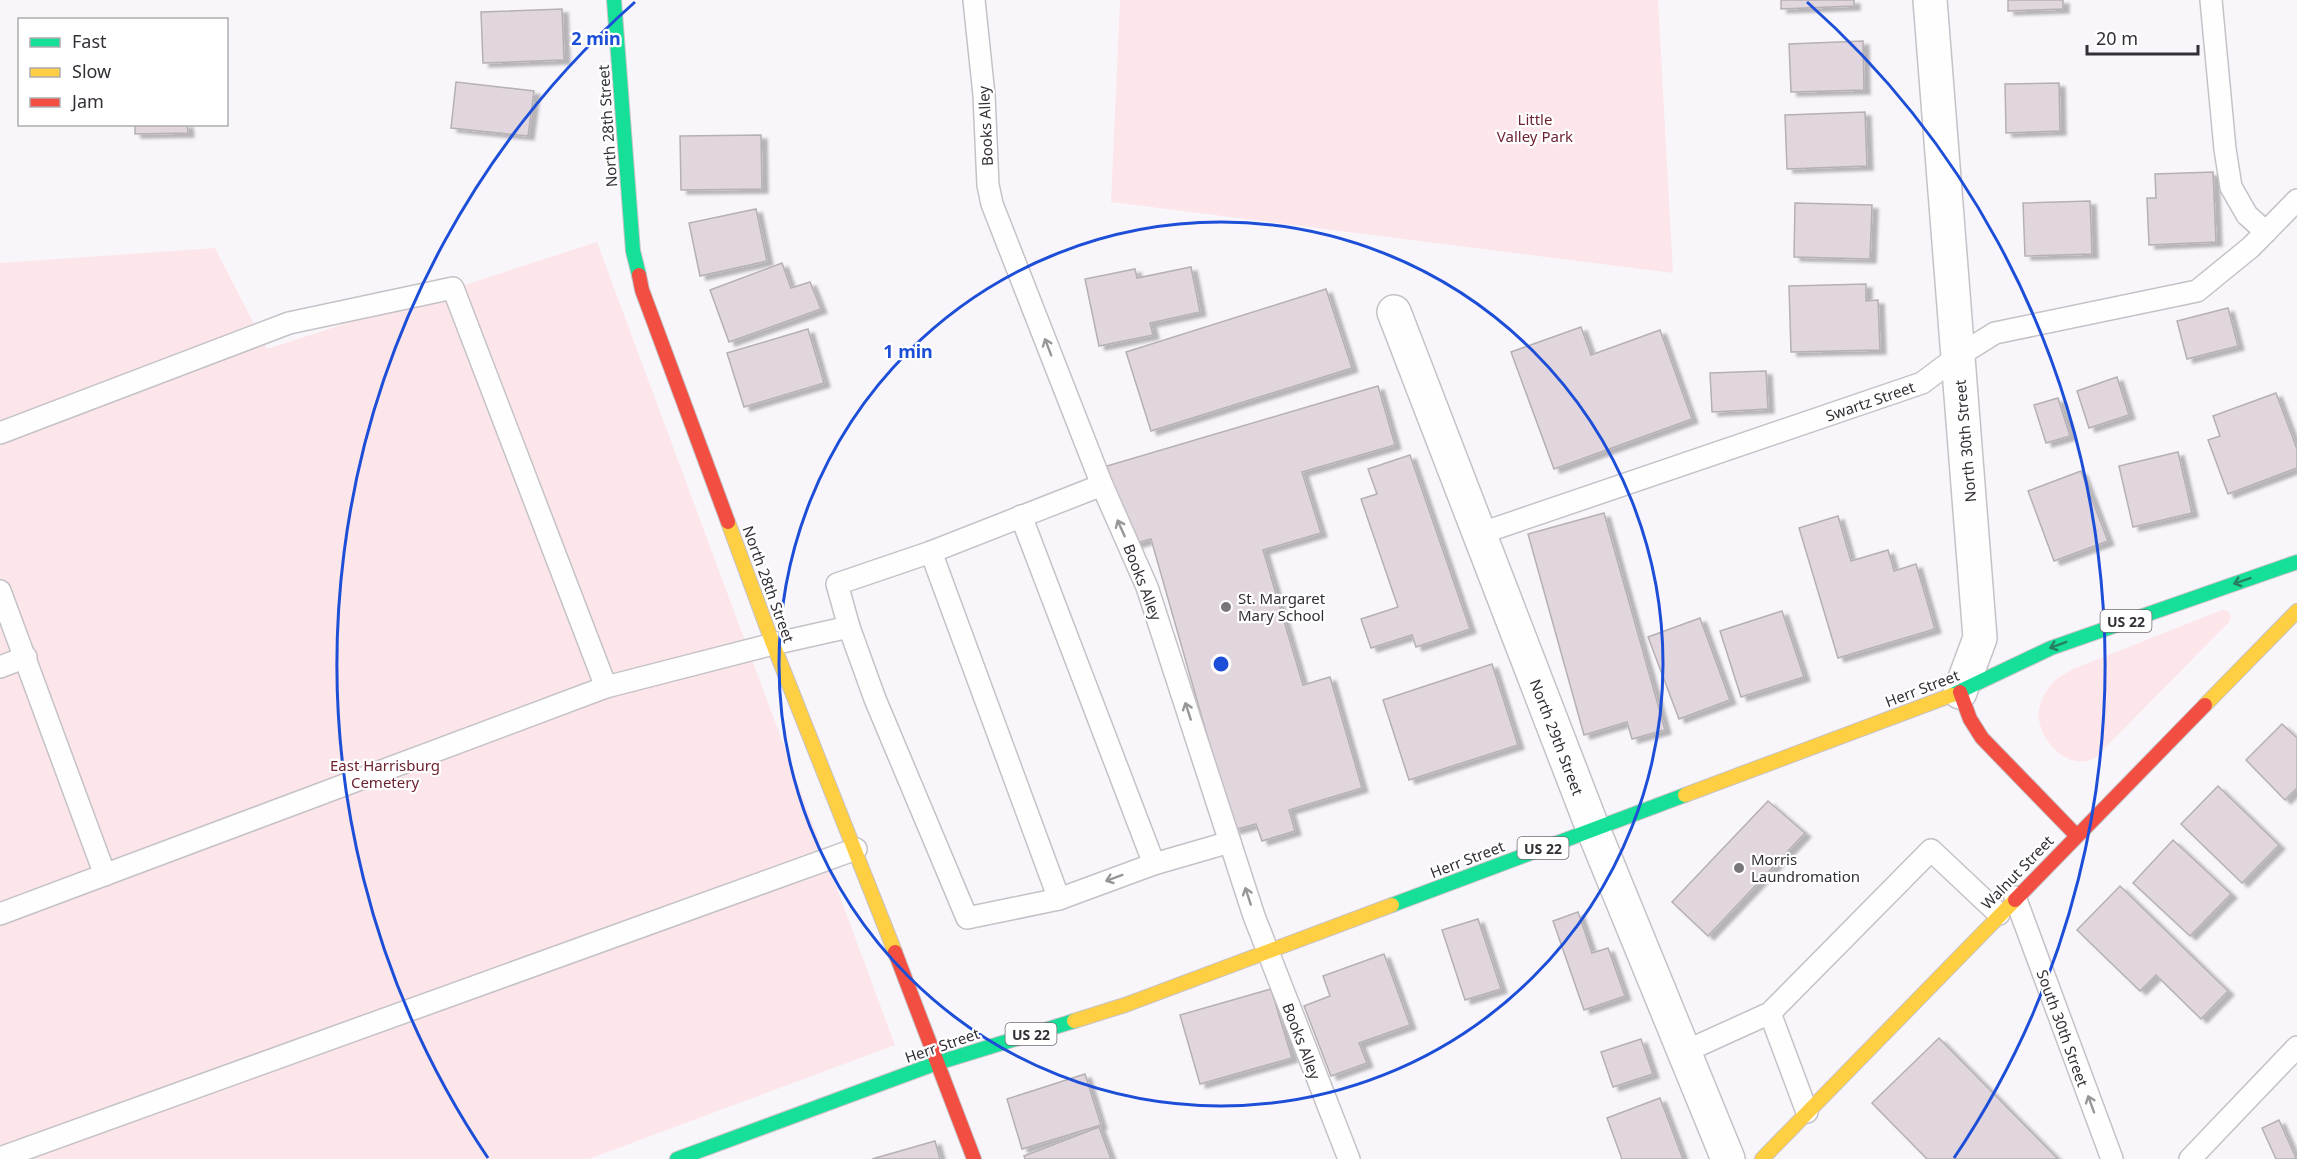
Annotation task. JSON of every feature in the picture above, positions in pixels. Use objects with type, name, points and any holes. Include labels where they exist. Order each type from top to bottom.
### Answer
[{"type":"main road","name":"North 28th Street","points":[[614,0],[636,271],[773,644],[856,849],[974,1159]]},
{"type":"main road","name":"Herr Street","points":[[677,1159],[938,1063],[1125,1005],[1960,692],[2051,648],[2297,562]]},
{"type":"main road","name":"Walnut Street","points":[[1762,1159],[2015,897],[2297,611]]},
{"type":"main road","points":[[1960,692],[1970,719],[1982,738],[2076,835]]},
{"type":"street","name":"North 30th Street","points":[[1930,0],[1980,639],[1960,692]]},
{"type":"street","name":"North 29th Street","points":[[1394,312],[1593,829],[1728,1159]]},
{"type":"lane","name":"Books Alley","points":[[975,0],[984,95],[988,185],[992,204],[1102,485],[1147,587],[1268,951],[1348,1159]]},
{"type":"lane","points":[[2211,0],[2225,149],[2231,187],[2247,215],[2266,232]]},
{"type":"lane","name":"Swartz Street","points":[[1479,534],[1922,383],[1958,356],[1995,333],[2198,291],[2266,232],[2297,200]]},
{"type":"lane","points":[[0,433],[290,323],[453,288],[606,687]]},
{"type":"lane","points":[[1102,485],[931,552],[837,584],[849,627],[875,699],[967,918],[1059,899],[1154,864],[1230,842]]},
{"type":"lane","points":[[1021,516],[1154,864]]},
{"type":"lane","points":[[931,552],[1059,899]]},
{"type":"lane","points":[[0,591],[105,874]]},
{"type":"lane","points":[[0,914],[606,687],[849,627]]},
{"type":"lane","points":[[0,667],[26,657]]},
{"type":"lane","points":[[0,1158],[856,849]]},
{"type":"lane","points":[[1684,1052],[1770,1013],[1931,850],[1999,914]]},
{"type":"lane","name":"South 30th Street","points":[[2015,897],[2112,1159]]},
{"type":"lane","points":[[1770,1013],[1807,1112]]},
{"type":"lane","points":[[2190,1159],[2297,1047]]},
{"type":"green space","name":"Little Valley Park","points":[[1120,0],[1658,0],[1673,273],[1111,202]]},
{"type":"green space","name":"East Harrisburg Cemetery","points":[[597,242],[895,1045],[589,1159],[0,1159],[0,263],[215,248],[267,349]]},
{"type":"green space","points":[[2222,610],[2228,611],[2231,616],[2230,621],[2095,758],[2076,761],[2059,753],[2052,746],[2042,729],[2039,712],[2040,703],[2050,685],[2056,680],[2073,669]]},
{"type":"building","points":[[1781,0],[1854,0],[1854,6],[1781,9]]},
{"type":"building","points":[[2008,0],[2063,0],[2063,9],[2008,11]]},
{"type":"building","points":[[562,9],[564,60],[483,63],[481,12]]},
{"type":"building","points":[[1863,41],[1864,90],[1791,92],[1789,44]]},
{"type":"building","points":[[456,82],[534,91],[528,136],[451,128]]},
{"type":"building","points":[[2059,83],[2060,131],[2006,133],[2005,84]]},
{"type":"building","points":[[1865,112],[1867,166],[1787,169],[1785,115]]},
{"type":"building","points":[[135,126],[187,126],[188,133],[135,134]]},
{"type":"building","points":[[761,135],[762,189],[681,190],[680,136]]},
{"type":"building","points":[[2213,172],[2216,242],[2149,245],[2147,198],[2156,198],[2155,174]]},
{"type":"building","points":[[2090,201],[2092,254],[2025,256],[2023,203]]},
{"type":"building","points":[[1795,203],[1872,205],[1870,259],[1794,257]]},
{"type":"building","points":[[756,209],[767,261],[700,276],[689,223]]},
{"type":"building","points":[[782,263],[791,288],[810,282],[821,309],[729,342],[710,290]]},
{"type":"building","points":[[1191,267],[1200,312],[1150,323],[1153,335],[1099,346],[1085,279],[1135,269],[1137,278]]},
{"type":"building","points":[[1866,284],[1866,301],[1878,300],[1880,350],[1791,352],[1789,286]]},
{"type":"building","points":[[1326,289],[1352,368],[1151,431],[1126,352]]},
{"type":"building","points":[[2228,308],[2238,346],[2187,359],[2177,321]]},
{"type":"building","points":[[1581,327],[1591,355],[1660,330],[1692,419],[1554,469],[1511,352]]},
{"type":"building","points":[[808,329],[824,383],[744,407],[727,353]]},
{"type":"building","points":[[1766,371],[1768,409],[1712,412],[1710,373]]},
{"type":"building","points":[[2117,377],[2129,415],[2089,428],[2077,391]]},
{"type":"building","name":"St. Margaret Mary School","points":[[1378,386],[1395,445],[1302,472],[1321,533],[1263,550],[1303,685],[1330,677],[1362,788],[1289,810],[1295,831],[1262,841],[1256,824],[1234,830],[1151,539],[1130,545],[1107,466]]},
{"type":"building","points":[[2276,393],[2297,449],[2297,468],[2228,494],[2208,440],[2220,436],[2213,416]]},
{"type":"building","points":[[2058,398],[2070,436],[2046,443],[2034,405]]},
{"type":"building","points":[[2178,452],[2192,513],[2133,527],[2119,466]]},
{"type":"building","name":"St. Margaret Mary School","points":[[1410,455],[1470,629],[1416,647],[1412,635],[1371,648],[1361,619],[1398,607],[1361,499],[1377,494],[1368,469]]},
{"type":"building","points":[[2081,471],[2108,541],[2054,561],[2028,491]]},
{"type":"building","points":[[1604,513],[1665,730],[1632,739],[1627,722],[1584,735],[1528,534]]},
{"type":"building","points":[[1838,516],[1851,561],[1888,550],[1894,571],[1916,564],[1935,629],[1838,658],[1799,528]]},
{"type":"building","points":[[1782,611],[1804,677],[1741,697],[1720,631]]},
{"type":"building","points":[[1700,618],[1730,700],[1679,719],[1648,637]]},
{"type":"building","points":[[1492,664],[1518,745],[1409,780],[1383,700]]},
{"type":"building","points":[[2282,724],[2297,738],[2297,788],[2285,800],[2246,760]]},
{"type":"building","points":[[2218,786],[2279,845],[2242,883],[2181,824]]},
{"type":"building","name":"Morris Laundromation","points":[[1768,801],[1805,833],[1708,936],[1672,902]]},
{"type":"building","points":[[2173,840],[2231,894],[2190,936],[2133,883]]},
{"type":"building","points":[[2120,886],[2228,991],[2201,1019],[2156,975],[2140,991],[2077,930]]},
{"type":"building","points":[[1578,912],[1592,953],[1608,948],[1625,996],[1584,1010],[1553,921]]},
{"type":"building","points":[[1478,919],[1501,989],[1465,1000],[1442,930]]},
{"type":"building","points":[[1384,954],[1410,1025],[1359,1043],[1367,1063],[1331,1076],[1304,1006],[1330,996],[1323,976]]},
{"type":"building","points":[[1271,989],[1292,1058],[1200,1084],[1180,1015]]},
{"type":"building","points":[[1939,1038],[2058,1159],[1927,1159],[1872,1103]]},
{"type":"building","points":[[1641,1039],[1653,1074],[1613,1087],[1601,1052]]},
{"type":"building","points":[[1085,1074],[1101,1125],[1022,1149],[1007,1099]]},
{"type":"building","points":[[1660,1098],[1683,1159],[1622,1159],[1607,1118]]},
{"type":"building","points":[[2279,1120],[2296,1158],[2276,1159],[2262,1128]]},
{"type":"building","points":[[1099,1127],[1111,1159],[1025,1159],[1024,1156]]},
{"type":"building","points":[[935,1141],[940,1159],[872,1159]]},
{"type":"traffic: fast","points":[[614,0],[633,251],[639,275]]},
{"type":"traffic: fast","points":[[1952,695],[2051,648],[2297,562]]},
{"type":"traffic: fast","points":[[1392,905],[1685,795]]},
{"type":"traffic: fast","points":[[677,1159],[937,1063],[1074,1021]]},
{"type":"traffic: slow","points":[[728,522],[773,644],[895,952]]},
{"type":"traffic: slow","points":[[2205,705],[2297,611]]},
{"type":"traffic: slow","points":[[1685,795],[1952,695]]},
{"type":"traffic: slow","points":[[1762,1159],[2015,900]]},
{"type":"traffic: slow","points":[[1074,1021],[1125,1005],[1392,905]]},
{"type":"traffic: jam","points":[[639,275],[642,290],[728,522]]},
{"type":"traffic: jam","points":[[1960,692],[1970,719],[1982,738],[2076,835]]},
{"type":"traffic: jam","points":[[2015,900],[2205,705]]},
{"type":"traffic: jam","points":[[895,952],[974,1159]]},
{"type":"place","name":"St. Margaret Mary School","points":[[1226,607]]},
{"type":"place","name":"Morris Laundromation","points":[[1739,868]]}]
